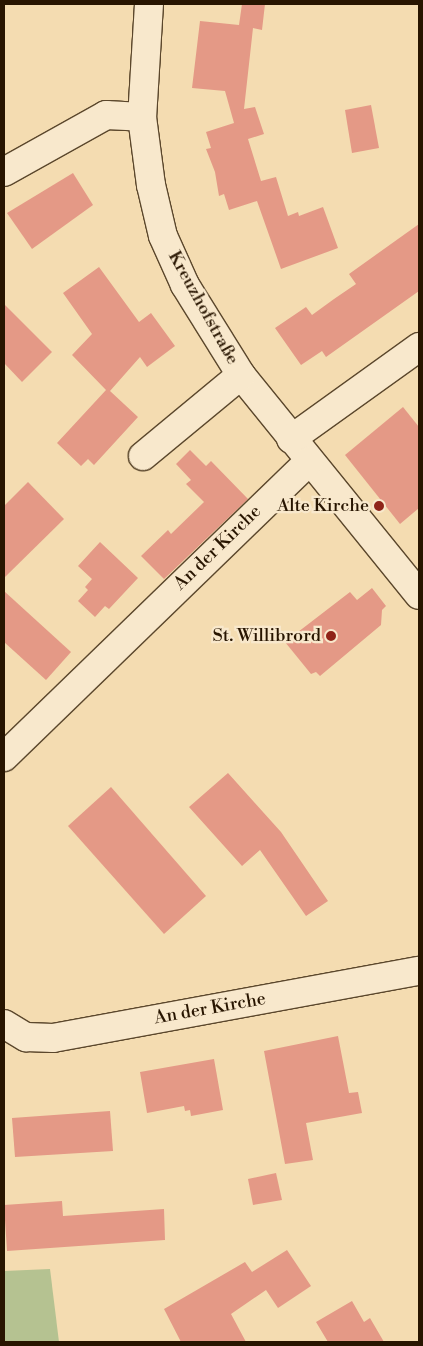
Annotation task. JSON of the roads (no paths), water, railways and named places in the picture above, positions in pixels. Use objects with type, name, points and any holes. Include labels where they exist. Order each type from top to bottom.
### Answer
[{"type":"street","name":"Kreuzhofstraße","points":[[149,4],[142,116],[151,185],[163,236],[185,284],[241,375],[309,461]]},
{"type":"street","points":[[4,172],[106,115],[142,116]]},
{"type":"street","points":[[291,439],[419,347]]},
{"type":"street","name":"Kreuzhofstraße","points":[[143,456],[241,375]]},
{"type":"street","points":[[309,461],[419,595]]},
{"type":"street","name":"An der Kirche","points":[[4,757],[309,461]]},
{"type":"street","name":"An der Kirche","points":[[4,1024],[26,1037],[53,1038],[419,971]]},
{"type":"place","name":"Alte Kirche","points":[[379,506]]},
{"type":"place","name":"St. Willibrord","points":[[331,636]]}]
